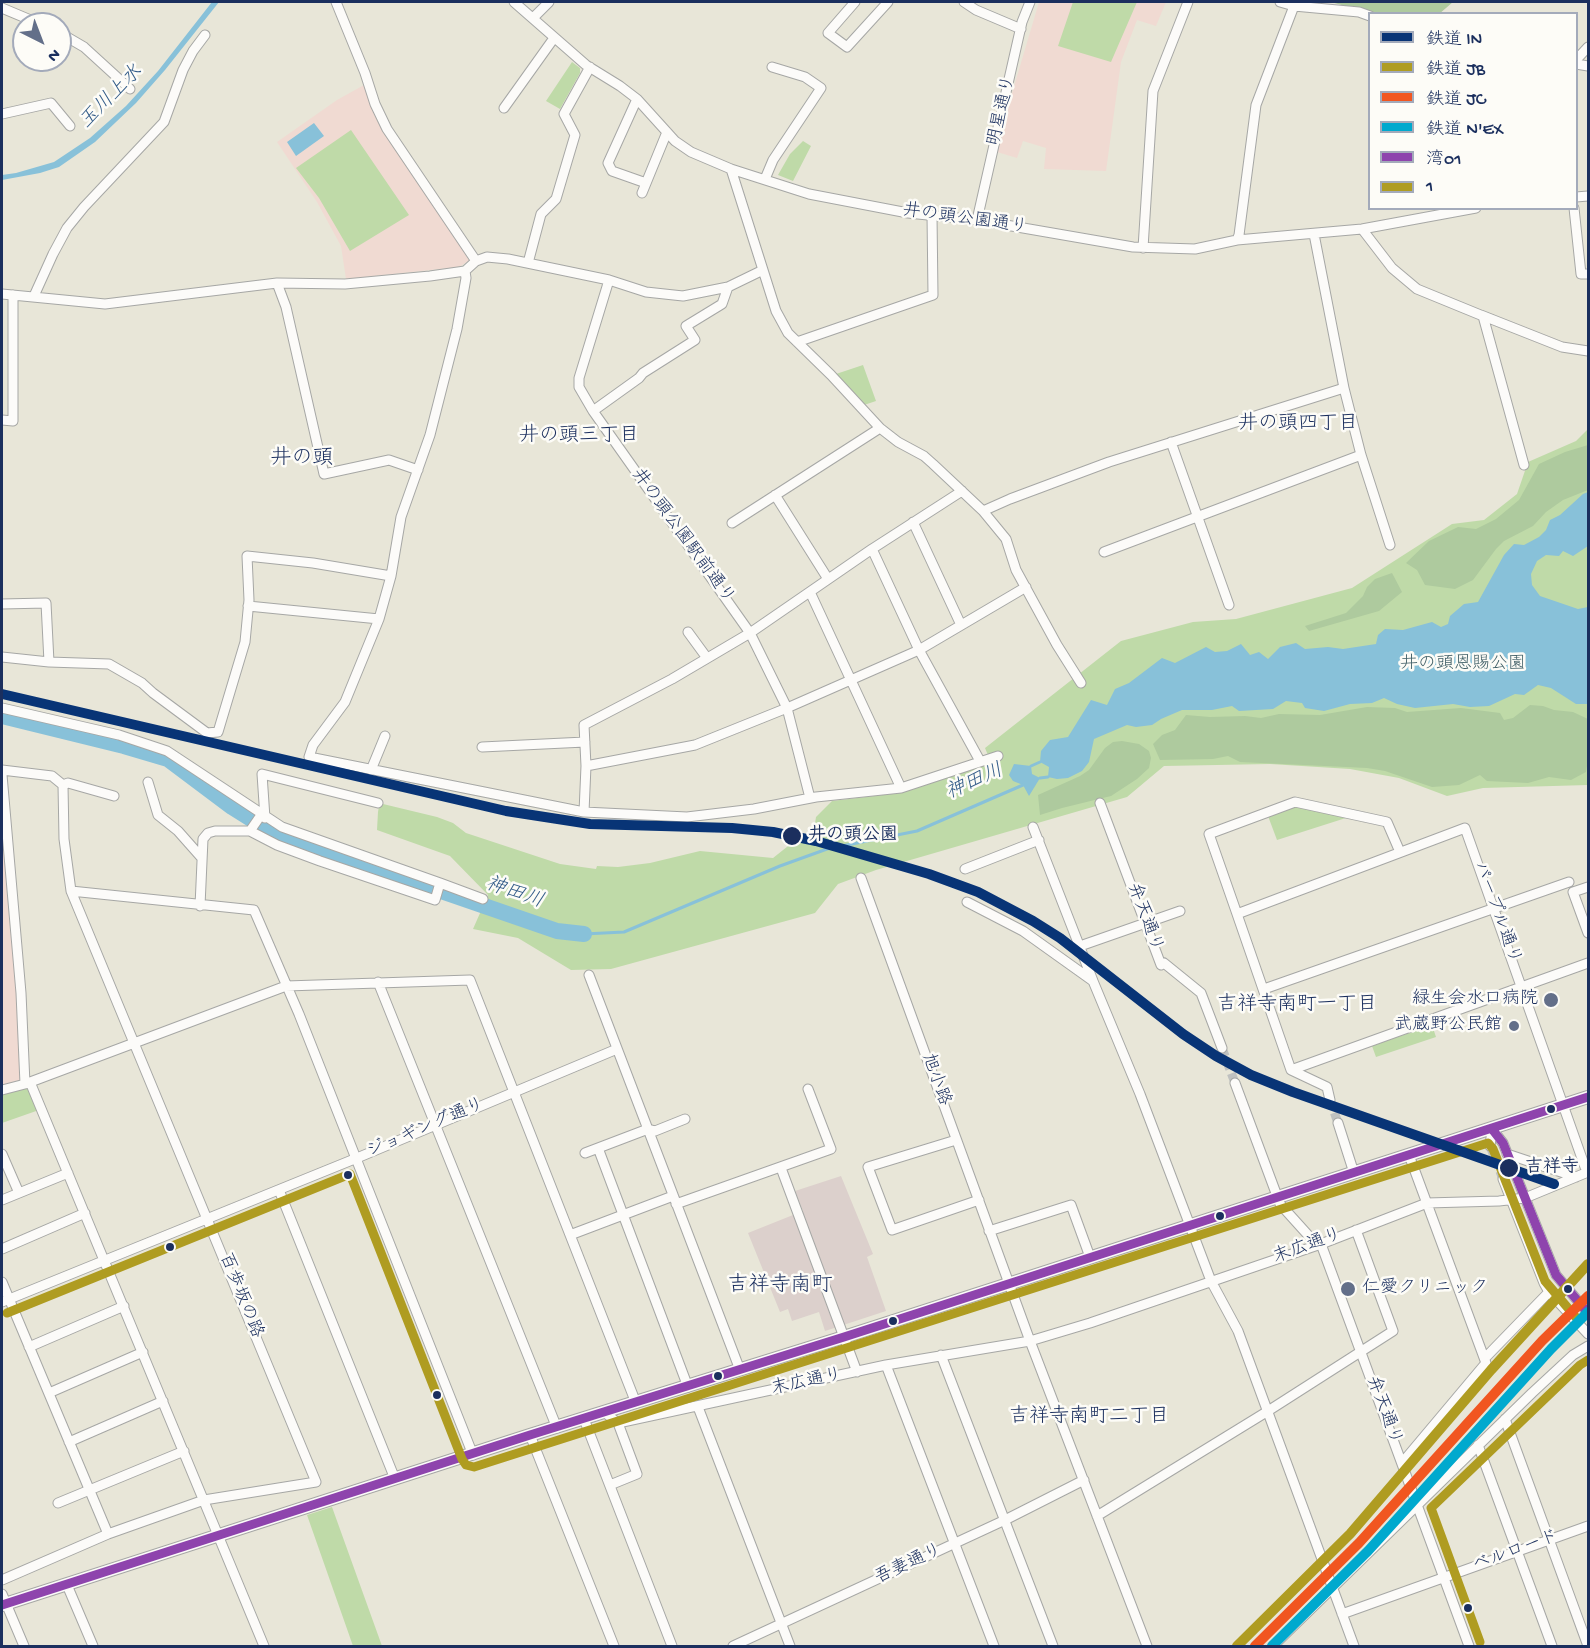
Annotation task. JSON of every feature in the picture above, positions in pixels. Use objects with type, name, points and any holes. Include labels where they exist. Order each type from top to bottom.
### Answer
[{"type":"main road","points":[[3,1601],[67,1585],[1588,1097]]},
{"type":"street","points":[[336,2],[365,72],[375,104],[387,129],[476,261]]},
{"type":"street","name":"井の頭公園通り","points":[[514,2],[590,67],[637,99],[675,141],[691,152],[731,169],[809,194],[908,213],[977,220],[1143,248],[1195,249],[1237,240],[1362,229],[1465,210]]},
{"type":"street","points":[[533,18],[549,2]]},
{"type":"street","points":[[855,2],[828,33],[847,47],[888,2]]},
{"type":"street","points":[[964,2],[976,10],[1021,29]]},
{"type":"street","name":"明星通り","points":[[977,220],[1021,29],[1030,2]]},
{"type":"street","points":[[1143,248],[1153,91],[1188,2]]},
{"type":"street","points":[[1280,2],[1294,6],[1359,12],[1368,15]]},
{"type":"street","points":[[1237,240],[1256,105],[1294,6]]},
{"type":"street","points":[[34,296],[67,228],[164,122],[183,70],[205,35]]},
{"type":"street","points":[[504,108],[554,38]]},
{"type":"street","points":[[72,40],[84,47],[130,89]]},
{"type":"street","points":[[1578,60],[1588,48]]},
{"type":"street","points":[[528,263],[541,214],[556,199],[575,135],[564,114],[590,67]]},
{"type":"street","points":[[765,179],[773,160],[821,88],[805,77],[772,68]]},
{"type":"street","points":[[637,99],[608,163],[612,171],[646,183]]},
{"type":"street","points":[[2,114],[51,103],[70,126]]},
{"type":"street","points":[[642,193],[667,132]]},
{"type":"street","points":[[731,169],[776,310],[788,333],[879,428],[898,442],[924,456],[983,512],[1006,539],[1016,570],[1057,645],[1081,683]]},
{"type":"street","points":[[1574,210],[1581,274],[1588,274]]},
{"type":"street","points":[[797,342],[933,295],[932,215]]},
{"type":"street","points":[[1362,229],[1392,267],[1417,289],[1483,316],[1524,465]]},
{"type":"street","points":[[1314,234],[1344,388],[1361,455],[1390,545]]},
{"type":"street","points":[[2,294],[105,304],[278,283],[345,284],[465,271],[476,261],[487,257],[609,280],[637,290],[661,295],[692,295],[728,287],[763,270]]},
{"type":"street","points":[[465,271],[466,278],[457,329],[430,435],[400,517],[391,576],[379,619],[345,702],[313,745],[309,757],[584,812],[687,817],[754,809],[810,798],[901,788],[980,760],[998,756]]},
{"type":"street","name":"井の頭公園駅前通り","points":[[609,280],[579,378],[579,389],[750,633],[787,708],[810,798]]},
{"type":"street","points":[[278,283],[286,307],[324,474],[389,460],[418,470]]},
{"type":"street","points":[[593,411],[639,378],[642,373],[695,340],[686,326],[722,304],[728,287]]},
{"type":"street","points":[[2,420],[13,421],[14,295]]},
{"type":"street","points":[[1476,312],[1562,347],[1588,351]]},
{"type":"street","points":[[983,512],[1010,499],[1100,465],[1344,388]]},
{"type":"street","points":[[732,523],[879,428]]},
{"type":"street","points":[[1172,441],[1229,605]]},
{"type":"street","points":[[1104,552],[1361,455]]},
{"type":"street","points":[[584,812],[586,766],[584,725],[750,633],[872,549],[962,491]]},
{"type":"street","points":[[775,495],[828,579]]},
{"type":"street","points":[[913,522],[961,625]]},
{"type":"street","points":[[872,549],[919,650],[980,760]]},
{"type":"street","points":[[2,657],[49,662],[109,664],[142,683],[207,733],[218,732],[245,642],[248,606],[247,556],[313,563],[391,576]]},
{"type":"street","points":[[586,766],[695,745],[787,708],[919,650],[1026,587]]},
{"type":"street","points":[[810,592],[901,788]]},
{"type":"street","points":[[2,604],[46,603],[49,662]]},
{"type":"street","points":[[248,606],[379,619]]},
{"type":"street","points":[[688,632],[707,658]]},
{"type":"street","points":[[2,708],[119,735],[167,751],[193,766],[263,817],[282,828],[383,862],[438,888],[483,899]]},
{"type":"street","points":[[371,770],[385,736]]},
{"type":"street","points":[[482,747],[585,742]]},
{"type":"street","points":[[2,770],[52,776],[63,785],[68,783],[114,796]]},
{"type":"street","points":[[251,830],[263,817],[262,774],[378,802]]},
{"type":"street","points":[[2,776],[28,1083],[124,1306],[264,1647]]},
{"type":"street","points":[[148,782],[158,815],[178,831],[201,857]]},
{"type":"street","name":"百歩坂の路","points":[[63,785],[64,839],[71,891],[136,1043],[316,1482],[204,1500]]},
{"type":"street","points":[[1237,914],[1400,852],[1387,822],[1295,802],[1209,834],[1291,1070],[1327,1087],[1330,1100]]},
{"type":"street","name":"弁天通り","points":[[1100,803],[1161,964],[1164,963],[1201,993],[1222,1048]]},
{"type":"street","points":[[1034,827],[1211,1281],[1238,1331],[1354,1647]]},
{"type":"street","name":"パープル通り","points":[[1400,852],[1465,828],[1587,1170]]},
{"type":"street","points":[[200,906],[201,857],[203,839],[208,833],[251,830],[277,845],[435,900],[438,888]]},
{"type":"street","points":[[964,868],[1039,840]]},
{"type":"street","name":"旭小路","points":[[861,878],[989,1231],[1147,1647]]},
{"type":"street","points":[[1264,989],[1569,882]]},
{"type":"street","points":[[1588,887],[1573,892],[1588,933]]},
{"type":"street","points":[[71,891],[254,910],[357,1158],[473,1455]]},
{"type":"street","points":[[967,902],[1023,932],[1093,981]]},
{"type":"street","points":[[1080,946],[1180,911]]},
{"type":"street","points":[[1291,1070],[1588,963]]},
{"type":"street","points":[[589,975],[740,1370]]},
{"type":"street","points":[[2,1090],[28,1083],[286,986],[470,980],[636,1403]]},
{"type":"street","points":[[378,982],[557,1428]]},
{"type":"street","name":"ジョギング通り","points":[[5,1301],[617,1049]]},
{"type":"street","name":"弁天通り","points":[[1235,1083],[1281,1204],[1319,1244],[1469,1647]]},
{"type":"street","points":[[570,1235],[624,1215],[781,1168],[831,1149],[808,1089]]},
{"type":"street","points":[[585,1153],[648,1129],[655,1131],[685,1119]]},
{"type":"street","points":[[1338,1123],[1354,1173]]},
{"type":"street","points":[[1490,1146],[1492,1129]]},
{"type":"street","points":[[1492,1129],[1503,1143],[1556,1275],[1588,1313]]},
{"type":"street","points":[[956,1140],[868,1167],[892,1230],[979,1200]]},
{"type":"street","points":[[598,1148],[688,1387]]},
{"type":"street","points":[[2,1154],[18,1193]]},
{"type":"street","points":[[1507,1154],[1576,1177]]},
{"type":"street","points":[[1402,1463],[1486,1363],[1409,1155]]},
{"type":"street","points":[[781,1168],[857,1372]]},
{"type":"street","name":"末広通り","points":[[618,1423],[886,1365],[1030,1341],[1090,1323],[1319,1244],[1427,1203],[1525,1198],[1576,1177],[1587,1170]]},
{"type":"street","points":[[2,1200],[68,1173]]},
{"type":"street","points":[[1503,1179],[1549,1292],[1588,1334]]},
{"type":"street","points":[[279,1190],[395,1479]]},
{"type":"street","points":[[989,1231],[1071,1205],[1090,1257]]},
{"type":"street","points":[[2,1249],[85,1213]]},
{"type":"street","points":[[1097,1516],[1394,1331],[1356,1230]]},
{"type":"street","points":[[2,1282],[5,1301],[29,1347],[108,1534]]},
{"type":"street","points":[[1485,1358],[1549,1292]]},
{"type":"street","points":[[29,1347],[124,1306]]},
{"type":"street","points":[[1274,1647],[1505,1419],[1573,1355],[1588,1346]]},
{"type":"street","points":[[48,1394],[143,1352]]},
{"type":"street","points":[[941,1356],[1053,1647]]},
{"type":"street","points":[[886,1365],[994,1647]]},
{"type":"street","points":[[69,1442],[163,1401]]},
{"type":"street","points":[[698,1407],[790,1647]]},
{"type":"street","points":[[604,1412],[611,1420],[618,1423],[637,1474],[610,1485]]},
{"type":"street","points":[[584,1419],[672,1647]]},
{"type":"street","points":[[1505,1419],[1588,1644]]},
{"type":"street","points":[[530,1435],[615,1647]]},
{"type":"street","points":[[1478,1445],[1552,1647]]},
{"type":"street","points":[[58,1503],[184,1451]]},
{"type":"street","name":"吾妻通り","points":[[733,1647],[1005,1520],[1084,1480]]},
{"type":"street","points":[[2,1580],[108,1534],[204,1500]]},
{"type":"street","name":"ベルロード","points":[[1342,1614],[1588,1527]]},
{"type":"street","points":[[67,1585],[93,1647]]},
{"type":"street","points":[[3,1601],[24,1647]]},
{"type":"shaded area","points":[[1039,2],[1166,2],[1156,26],[1137,20],[1121,62],[1106,171],[1044,169],[1046,148],[1023,141],[1017,158],[997,152],[1002,127]]},
{"type":"shaded area","points":[[364,85],[385,134],[470,260],[459,267],[346,279],[341,246],[317,202],[277,142],[337,100]]},
{"type":"shaded area","points":[[3,841],[18,1010],[21,1081],[2,1085]]},
{"type":"shaded area","points":[[841,1176],[873,1254],[867,1257],[886,1311],[825,1331],[819,1312],[792,1321],[788,1309],[780,1312],[748,1233],[803,1211],[795,1191]]},
{"type":"green space","points":[[1073,2],[1137,2],[1111,62],[1058,46]]},
{"type":"green space","points":[[1331,2],[1453,2],[1441,12],[1368,12]]},
{"type":"green space","points":[[572,62],[580,68],[580,73],[560,109],[546,101]]},
{"type":"green space","points":[[351,130],[409,215],[350,251],[319,198],[296,168]]},
{"type":"green space","points":[[803,141],[811,146],[793,181],[778,175],[790,154]]},
{"type":"green space","points":[[863,365],[876,401],[864,405],[836,374]]},
{"type":"green space","name":"井の頭恩賜公園","points":[[1588,429],[1588,785],[1483,788],[1447,796],[1399,778],[1350,769],[1270,764],[1164,766],[1127,797],[876,870],[838,884],[815,913],[611,969],[571,970],[518,938],[473,929],[488,895],[450,856],[377,830],[379,806],[383,804],[437,817],[453,823],[466,833],[560,864],[596,869],[597,866],[618,867],[650,863],[700,851],[773,858],[802,835],[813,836],[816,817],[832,801],[899,793],[990,760],[985,748],[1121,641],[1193,622],[1236,619],[1352,588],[1452,524],[1484,520],[1517,494],[1528,462],[1576,441]]},
{"type":"green space","points":[[1588,445],[1588,490],[1563,500],[1546,512],[1533,526],[1504,541],[1473,580],[1455,589],[1425,585],[1417,570],[1406,563],[1429,541],[1458,527],[1476,529],[1496,519],[1519,500],[1539,464]]},
{"type":"green space","points":[[1392,573],[1402,592],[1379,611],[1309,631],[1305,626],[1346,613],[1363,596],[1367,587],[1375,579]]},
{"type":"green space","points":[[1530,705],[1573,712],[1588,719],[1586,772],[1571,780],[1549,777],[1528,783],[1487,781],[1480,775],[1459,785],[1432,787],[1385,771],[1367,768],[1240,762],[1228,756],[1213,759],[1160,760],[1153,744],[1162,735],[1175,730],[1186,715],[1261,718],[1279,714],[1320,715],[1367,707],[1395,708],[1407,712],[1461,708],[1500,713],[1504,720],[1513,718]]},
{"type":"green space","points":[[1113,742],[1139,744],[1149,751],[1151,758],[1149,768],[1137,779],[1111,796],[1040,815],[1038,795],[1080,776],[1089,770],[1105,748]]},
{"type":"green space","points":[[1297,806],[1349,817],[1277,840],[1268,816]]},
{"type":"green space","points":[[1432,1025],[1436,1037],[1376,1057],[1372,1046]]},
{"type":"green space","points":[[27,1086],[39,1110],[2,1123],[2,1093]]},
{"type":"green space","points":[[332,1507],[382,1646],[353,1646],[307,1515]]},
{"type":"water","points":[[212,2],[219,2],[165,70],[136,103],[95,142],[59,167],[2,180],[2,175],[54,162],[90,138],[126,106],[158,71]]},
{"type":"water","points":[[314,123],[324,136],[296,156],[287,142]]},
{"type":"water","points":[[1588,492],[1588,546],[1573,556],[1563,551],[1559,556],[1546,555],[1537,561],[1531,574],[1532,585],[1540,596],[1578,609],[1588,607],[1588,704],[1576,704],[1551,688],[1538,685],[1524,695],[1515,694],[1489,706],[1470,707],[1453,704],[1415,708],[1384,698],[1372,703],[1350,704],[1324,711],[1305,708],[1302,703],[1286,701],[1273,709],[1239,711],[1232,706],[1212,710],[1182,710],[1152,725],[1136,727],[1127,725],[1094,739],[1089,762],[1082,771],[1068,778],[1048,777],[1049,767],[1040,762],[1041,751],[1050,740],[1068,737],[1091,700],[1107,705],[1115,689],[1129,683],[1162,658],[1175,663],[1206,647],[1215,652],[1227,651],[1241,644],[1250,655],[1259,652],[1268,659],[1280,647],[1296,643],[1305,649],[1328,647],[1343,649],[1376,644],[1378,635],[1385,629],[1403,630],[1432,622],[1441,627],[1448,624],[1450,616],[1464,604],[1478,602],[1504,555],[1514,544],[1524,545],[1539,537],[1546,530],[1550,520],[1560,515]]},
{"type":"water","points":[[1014,764],[1031,766],[1032,774],[1040,778],[1029,796],[1023,785],[1013,781],[1009,775]]},
{"type":"waterway","name":"神田川","points":[[2,716],[168,759],[232,807],[267,829],[290,839],[557,931],[584,934]]},
{"type":"waterway","points":[[1031,766],[1040,762]]},
{"type":"waterway","points":[[1040,778],[1048,777]]},
{"type":"waterway","name":"神田川","points":[[584,934],[624,932],[780,866],[827,849],[917,831],[1023,785]]},
{"type":"tunnel","points":[[1222,1048],[1235,1083]]},
{"type":"tunnel","points":[[1330,1100],[1338,1123]]},
{"type":"tunnel","points":[[1490,1146],[1503,1179]]},
{"type":"rail line","name":"IN","points":[[2,694],[506,811],[590,824],[732,828],[773,832],[816,841],[929,874],[978,892],[1033,921],[1060,938],[1183,1034],[1216,1056],[1251,1075],[1554,1184]]},
{"type":"rail line","name":"JB","points":[[1237,1646],[1350,1534],[1491,1370],[1588,1264]]},
{"type":"rail line","name":"JC","points":[[1255,1646],[1359,1543],[1542,1341],[1588,1296]]},
{"type":"rail line","name":"N'EX","points":[[1272,1646],[1368,1551],[1551,1349],[1588,1312]]},
{"type":"transit line","name":"湾01","points":[[2,1605],[1588,1097]]},
{"type":"transit line","name":"湾01","points":[[1492,1129],[1503,1143],[1556,1275],[1588,1313]]},
{"type":"transit line","name":"1","points":[[7,1313],[350,1174],[462,1459],[466,1465],[474,1467],[1488,1143],[1493,1149],[1545,1281],[1579,1321]]},
{"type":"transit line","name":"1","points":[[1480,1642],[1431,1508],[1580,1365],[1588,1360]]},
{"type":"place","name":"井の頭公園","points":[[792,836]]},
{"type":"place","name":"緑生会水口病院","points":[[1551,1000]]},
{"type":"place","name":"武蔵野公民館","points":[[1514,1026]]},
{"type":"place","name":"吉祥寺","points":[[1509,1168]]},
{"type":"place","name":"仁愛クリニック","points":[[1348,1289]]},
{"type":"district","name":"井の頭四丁目","points":[[1298,425]]},
{"type":"district","name":"井の頭三丁目","points":[[579,437]]},
{"type":"district","name":"井の頭","points":[[302,460]]},
{"type":"district","name":"吉祥寺南町一丁目","points":[[1297,1006]]},
{"type":"district","name":"吉祥寺南町","points":[[780,1287]]},
{"type":"district","name":"吉祥寺南町二丁目","points":[[1089,1418]]},
{"type":"water label","name":"玉川上水","points":[[112,98]]}]
